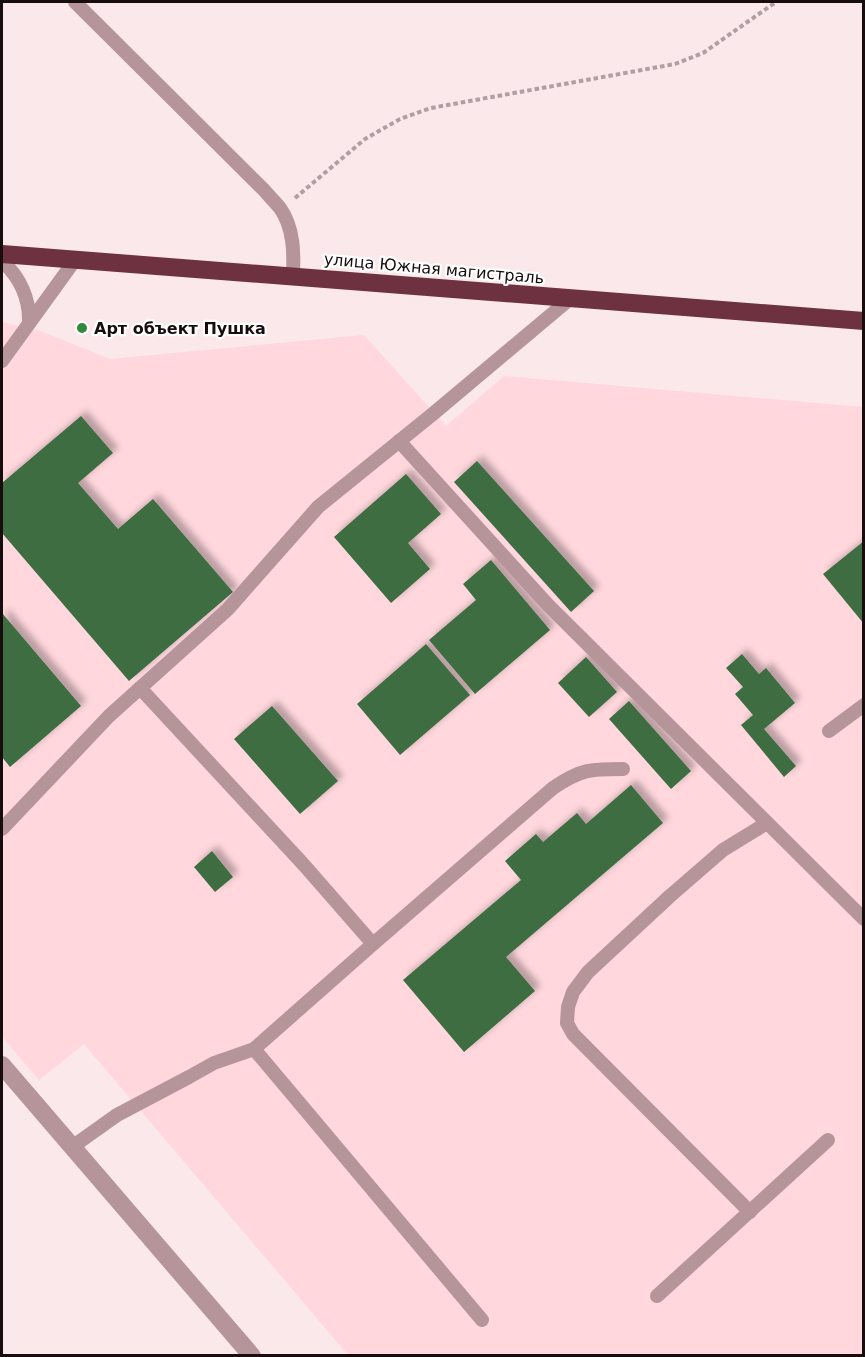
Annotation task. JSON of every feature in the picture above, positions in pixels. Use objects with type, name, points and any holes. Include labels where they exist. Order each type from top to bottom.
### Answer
[{"type":"highway","name":"улица Южная магистраль","points":[[2,254],[864,321]]},
{"type":"street","points":[[2,1065],[252,1356]]},
{"type":"lane","points":[[75,2],[264,190],[281,210],[290,229],[294,249],[293,276]]},
{"type":"lane","points":[[2,361],[75,260]]},
{"type":"lane","points":[[2,261],[20,282],[29,314],[29,323]]},
{"type":"lane","points":[[2,829],[109,716],[228,609],[318,507],[571,298]]},
{"type":"lane","points":[[399,441],[548,605],[864,919]]},
{"type":"lane","points":[[141,688],[304,865],[373,944]]},
{"type":"lane","points":[[829,731],[864,705]]},
{"type":"lane","points":[[72,1147],[117,1115],[214,1063],[254,1049],[553,788],[570,777],[590,769],[623,769]]},
{"type":"lane","points":[[750,1212],[573,1034],[567,1023],[568,1007],[573,992],[588,972],[723,850],[767,823]]},
{"type":"lane","points":[[254,1049],[482,1320]]},
{"type":"lane","points":[[657,1296],[828,1140]]},
{"type":"path","points":[[281,210],[365,139],[400,119],[431,108],[675,64],[703,53],[776,2]]},
{"type":"shaded area","points":[[2,322],[40,331],[110,359],[364,335],[446,426],[504,376],[863,407],[863,1355],[348,1355],[84,1044],[39,1080],[2,1037]]},
{"type":"building","points":[[81,416],[113,453],[78,483],[118,529],[153,499],[233,592],[129,681],[2,533],[2,483]]},
{"type":"building","points":[[477,461],[594,591],[571,612],[454,482]]},
{"type":"building","points":[[406,474],[441,514],[408,543],[430,569],[391,603],[334,537]]},
{"type":"building","points":[[864,541],[864,624],[823,574]]},
{"type":"building","points":[[491,560],[550,630],[475,694],[429,640],[476,600],[463,584]]},
{"type":"building","points":[[2,613],[81,706],[10,767],[2,757]]},
{"type":"building","points":[[426,644],[470,695],[400,755],[357,704]]},
{"type":"building","points":[[742,654],[759,674],[766,668],[795,703],[764,729],[796,766],[784,777],[741,725],[753,715],[735,694],[743,687],[726,668]]},
{"type":"building","points":[[586,657],[617,692],[589,717],[558,683]]},
{"type":"building","points":[[629,701],[691,771],[671,789],[609,719]]},
{"type":"building","points":[[272,706],[338,781],[300,814],[234,739]]},
{"type":"building","points":[[631,785],[663,823],[506,957],[535,991],[464,1052],[403,980],[521,880],[505,861],[536,834],[543,842],[577,813],[586,824]]},
{"type":"building","points":[[212,851],[233,877],[215,892],[194,867]]},
{"type":"place","name":"Арт объект Пушка","points":[[82,328]]}]
